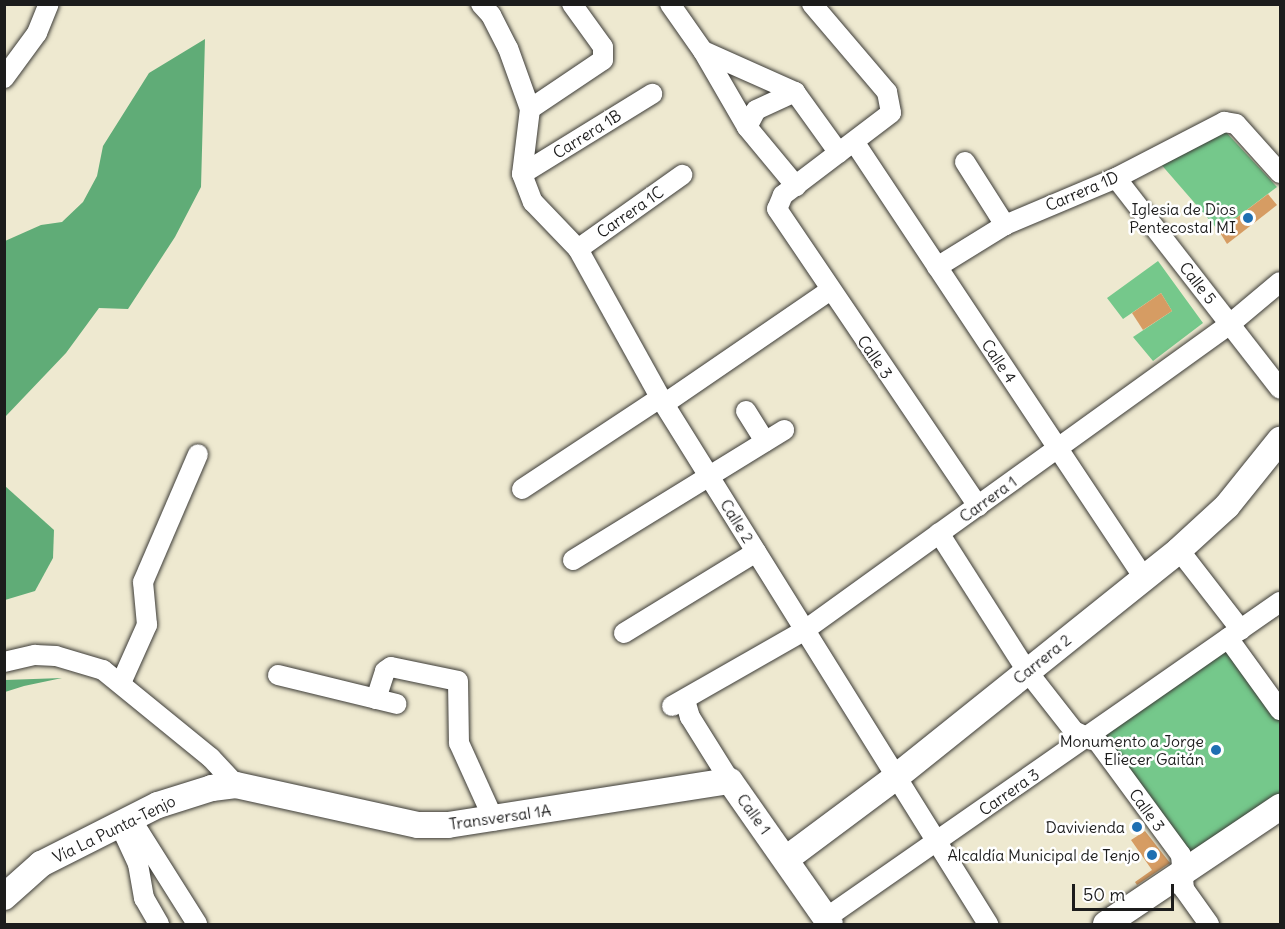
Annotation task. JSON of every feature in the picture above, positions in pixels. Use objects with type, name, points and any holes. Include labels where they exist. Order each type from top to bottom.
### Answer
[{"type":"main road","name":"Carrera 2","points":[[786,859],[896,777],[1179,550],[1227,506],[1281,440]]},
{"type":"main road","name":"Transversal 1A","points":[[236,785],[418,825],[494,820],[730,781]]},
{"type":"main road","name":"Calle 1","points":[[730,781],[828,921]]},
{"type":"main road","name":"Vía La Punta-Tenjo","points":[[4,897],[41,864],[125,822],[187,794],[236,785]]},
{"type":"main road","points":[[1106,924],[1281,807]]},
{"type":"street","points":[[4,78],[37,33],[48,4]]},
{"type":"street","points":[[481,4],[492,15],[508,48],[530,109],[603,60],[603,47],[572,4]]},
{"type":"street","points":[[670,4],[703,51],[747,127],[796,186],[891,113],[890,97],[812,4]]},
{"type":"street","points":[[703,51],[795,92]]},
{"type":"street","points":[[747,127],[756,110],[795,92]]},
{"type":"street","name":"Calle 4","points":[[795,92],[847,148],[937,267],[1144,578]]},
{"type":"street","name":"Carrera 1B","points":[[522,174],[652,94]]},
{"type":"street","name":"Calle 2","points":[[530,109],[522,174],[533,202],[578,249],[662,401],[988,924]]},
{"type":"street","name":"Carrera 1D","points":[[937,267],[1005,225],[1116,177],[1219,124],[1230,122],[1281,173]]},
{"type":"street","points":[[965,162],[1005,225]]},
{"type":"street","name":"Carrera 1C","points":[[578,249],[682,175]]},
{"type":"street","name":"Calle 5","points":[[1116,177],[1281,389]]},
{"type":"street","name":"Calle 3","points":[[796,186],[776,205],[829,291],[978,506]]},
{"type":"street","name":"Carrera 1","points":[[678,703],[805,630],[1230,324],[1281,282]]},
{"type":"street","points":[[522,489],[662,401],[829,291]]},
{"type":"street","points":[[746,411],[765,441]]},
{"type":"street","points":[[573,560],[784,430]]},
{"type":"street","points":[[121,682],[147,625],[143,582],[198,454]]},
{"type":"street","name":"Calle 3","points":[[939,534],[1027,671],[1074,731],[1098,742],[1181,855],[1187,895],[1209,924]]},
{"type":"street","points":[[1179,550],[1281,710]]},
{"type":"street","points":[[624,633],[756,552]]},
{"type":"street","name":"Carrera 3","points":[[828,921],[1086,737],[1281,602]]},
{"type":"street","points":[[4,662],[35,655],[56,656],[103,670],[121,682],[211,758],[236,785]]},
{"type":"street","points":[[376,699],[385,671],[391,667],[458,681],[459,743],[494,820]]},
{"type":"street","points":[[278,675],[397,704]]},
{"type":"street","name":"Calle 1","points":[[678,703],[690,717],[730,781]]},
{"type":"street","points":[[125,822],[138,864],[144,898],[159,924]]},
{"type":"street","points":[[125,822],[196,924]]},
{"type":"green space","points":[[205,39],[201,187],[175,237],[128,309],[99,308],[66,353],[5,417],[5,241],[41,225],[62,222],[83,202],[97,176],[103,146],[149,73]]},
{"type":"green space","points":[[1224,130],[1277,187],[1219,231],[1159,162]]},
{"type":"green space","points":[[1158,261],[1203,323],[1153,361],[1133,337],[1172,311],[1161,293],[1123,319],[1107,298]]},
{"type":"green space","points":[[5,486],[54,530],[53,558],[35,591],[5,600]]},
{"type":"green space","points":[[1229,648],[1280,721],[1280,793],[1190,857],[1104,736]]},
{"type":"green space","points":[[62,678],[24,686],[5,692],[5,680]]},
{"type":"building","name":"Iglesia de Dios Pentecostal MI","points":[[1268,194],[1277,205],[1227,244],[1219,231]]},
{"type":"building","points":[[1161,293],[1172,311],[1143,330],[1132,313]]},
{"type":"building","name":"Alcaldía Municipal de Tenjo","points":[[1145,831],[1170,863],[1137,885],[1135,882],[1152,870],[1131,840]]},
{"type":"place","name":"Iglesia de Dios Pentecostal MI","points":[[1248,218]]},
{"type":"place","name":"Monumento a Jorge Eliecer Gaitán","points":[[1216,750]]},
{"type":"place","name":"Davivienda","points":[[1137,827]]},
{"type":"place","name":"Alcaldía Municipal de Tenjo","points":[[1152,855]]}]
